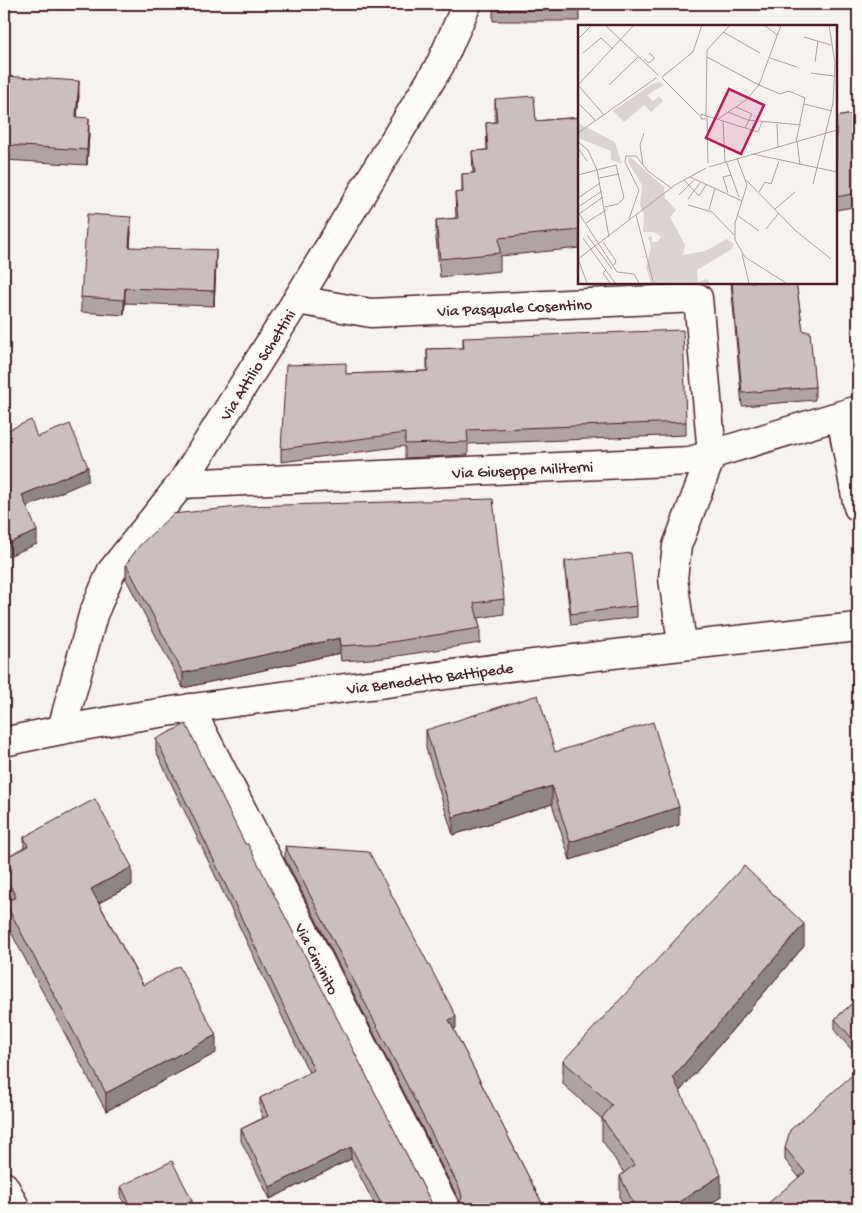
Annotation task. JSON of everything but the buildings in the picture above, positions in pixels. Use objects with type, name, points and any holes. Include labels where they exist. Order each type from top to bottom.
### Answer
[{"type":"street","name":"Via Attilio Schettini","points":[[62,729],[93,615],[111,572],[180,484],[297,300],[440,64],[467,4]]},
{"type":"street","name":"Via Pasquale Cosentino","points":[[297,300],[370,314],[698,298],[712,454]]},
{"type":"street","name":"Via Giuseppe Militerni","points":[[180,484],[690,461],[850,414]]},
{"type":"street","points":[[850,414],[858,507]]},
{"type":"street","points":[[682,644],[673,578],[677,546],[712,454]]},
{"type":"street","name":"Via Benedetto Battipede","points":[[4,742],[62,729],[190,708],[682,644],[858,627]]},
{"type":"street","name":"Via Ciminito","points":[[190,708],[446,1209]]},
{"type":"street","points":[[4,1186],[16,1209]]}]
